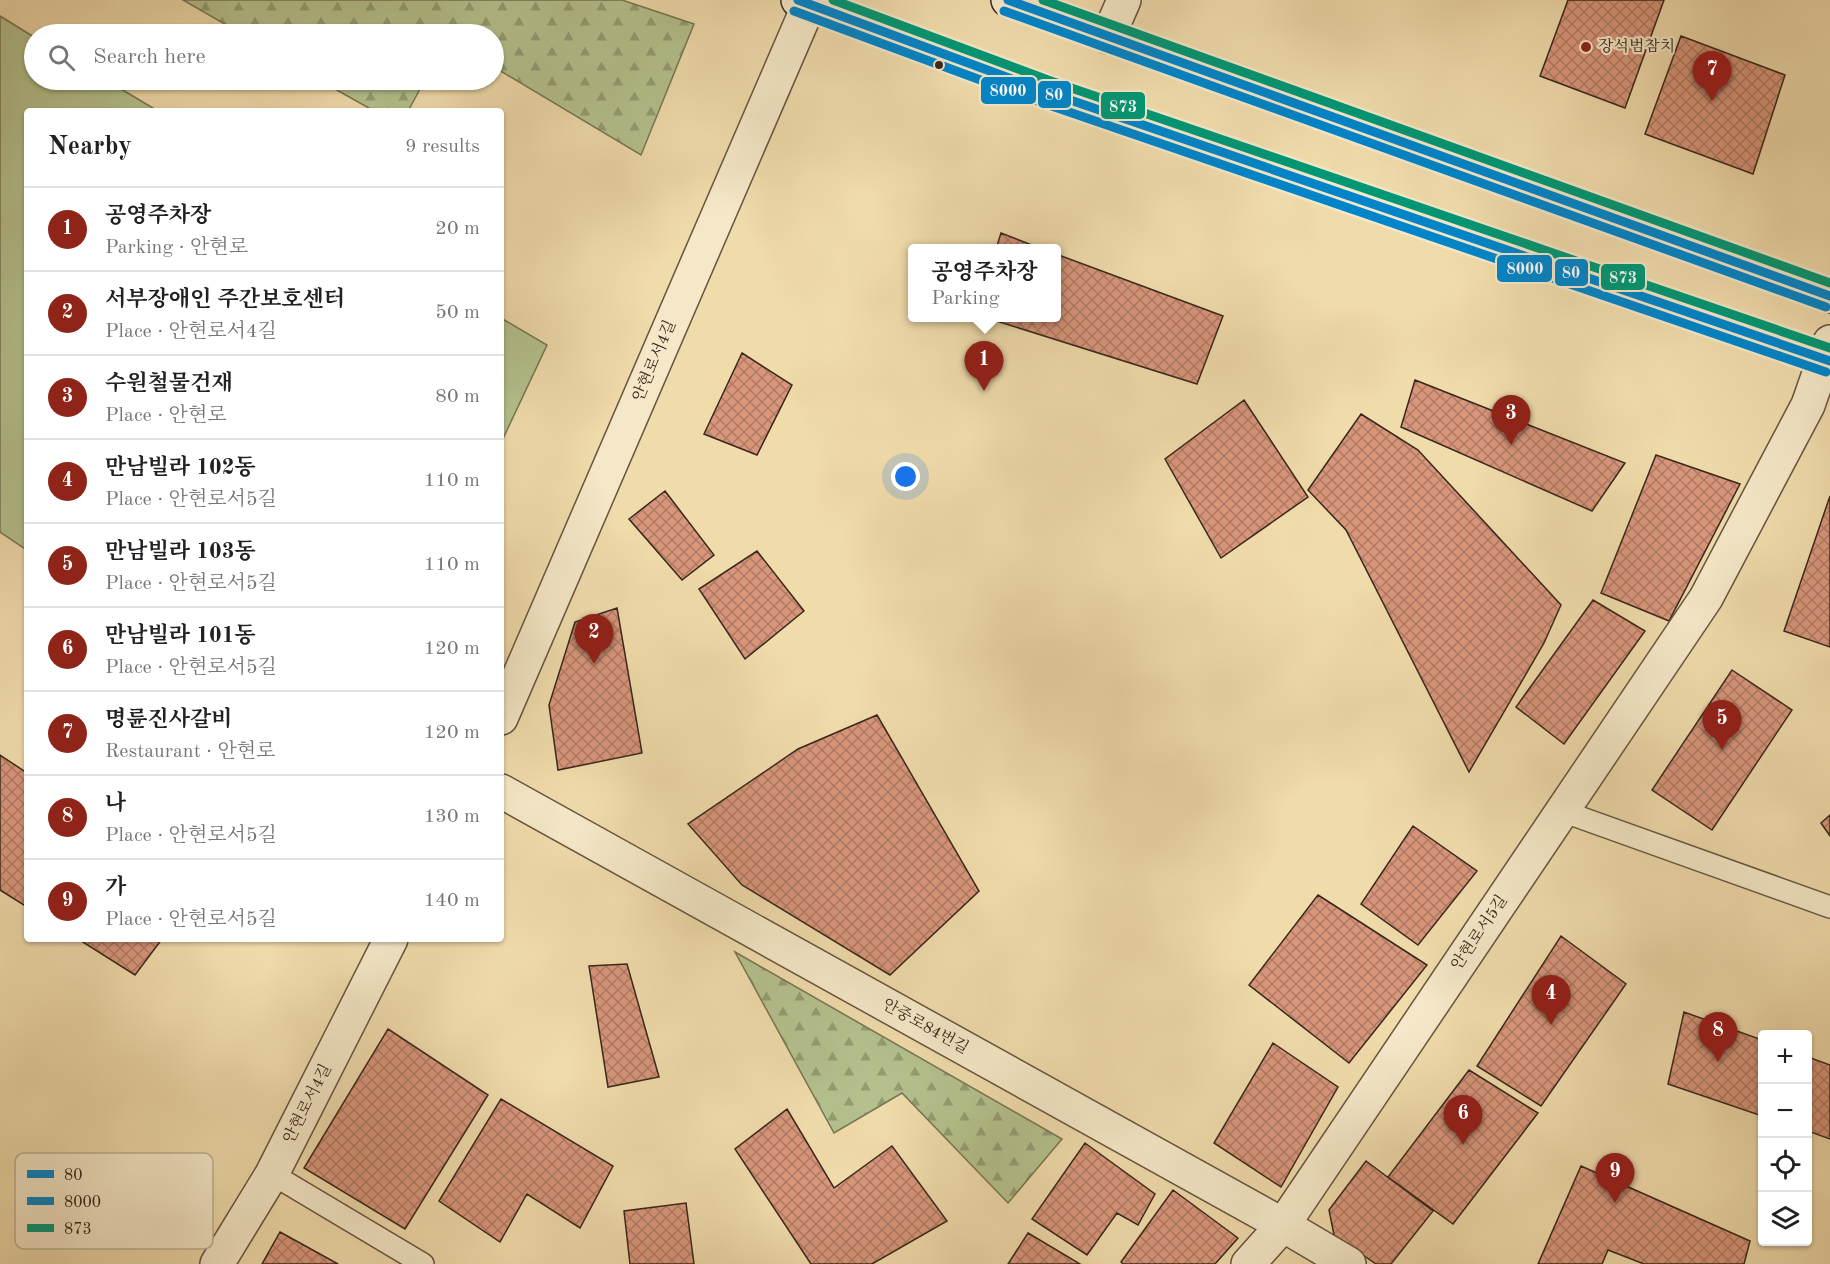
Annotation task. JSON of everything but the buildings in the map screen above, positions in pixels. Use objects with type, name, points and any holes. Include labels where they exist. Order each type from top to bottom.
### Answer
[{"type":"street","points":[[1008,0],[1830,296]]},
{"type":"street","points":[[1108,37],[1124,0]]},
{"type":"street","points":[[806,2],[1044,91],[1828,354]]},
{"type":"street","name":"안현로서4길","points":[[504,711],[806,2]]},
{"type":"street","name":"안현로서5길","points":[[1248,1264],[1283,1225],[1706,598],[1808,405],[1828,354]]},
{"type":"street","name":"안중로84번길","points":[[504,793],[1283,1225],[1349,1264]]},
{"type":"street","name":"안현로서4길","points":[[217,1264],[272,1174],[390,942]]},
{"type":"lane","points":[[1562,811],[1830,907]]},
{"type":"lane","points":[[272,1174],[423,1264]]},
{"type":"green space","points":[[183,0],[622,0],[694,24],[641,155],[504,73],[504,24],[225,24]]},
{"type":"green space","points":[[0,16],[24,31],[24,90],[123,90],[153,108],[24,108],[24,548],[0,532]]},
{"type":"green space","points":[[337,90],[420,90],[410,108],[369,108]]},
{"type":"green space","points":[[504,320],[547,345],[504,437]]},
{"type":"green space","points":[[735,952],[1062,1139],[1008,1203],[902,1093],[834,1133]]},
{"type":"transit line","name":"80","points":[[798,0],[1044,91],[1830,361]]},
{"type":"transit line","name":"873","points":[[833,0],[1048,80],[1830,348]]},
{"type":"transit line","name":"80","points":[[1008,0],[1830,296]]},
{"type":"transit line","name":"873","points":[[1043,0],[1830,283]]},
{"type":"transit line","name":"8000","points":[[794,11],[1040,102],[1826,372]]},
{"type":"transit line","name":"8000","points":[[1004,11],[1826,307]]},
{"type":"place","name":"장석범참치","points":[[1586,47]]},
{"type":"place","name":"명륜진사갈비","points":[[1712,101]]},
{"type":"place","name":"공영주차장","points":[[984,391]]},
{"type":"place","name":"수원철물건재","points":[[1511,445]]},
{"type":"place","name":"서부장애인 주간보호센터","points":[[594,664]]},
{"type":"place","name":"만남빌라 103동","points":[[1722,750]]},
{"type":"place","name":"만남빌라 102동","points":[[1551,1025]]},
{"type":"place","name":"나","points":[[1718,1062]]},
{"type":"place","name":"만남빌라 101동","points":[[1463,1145]]},
{"type":"place","name":"가","points":[[1615,1203]]}]
